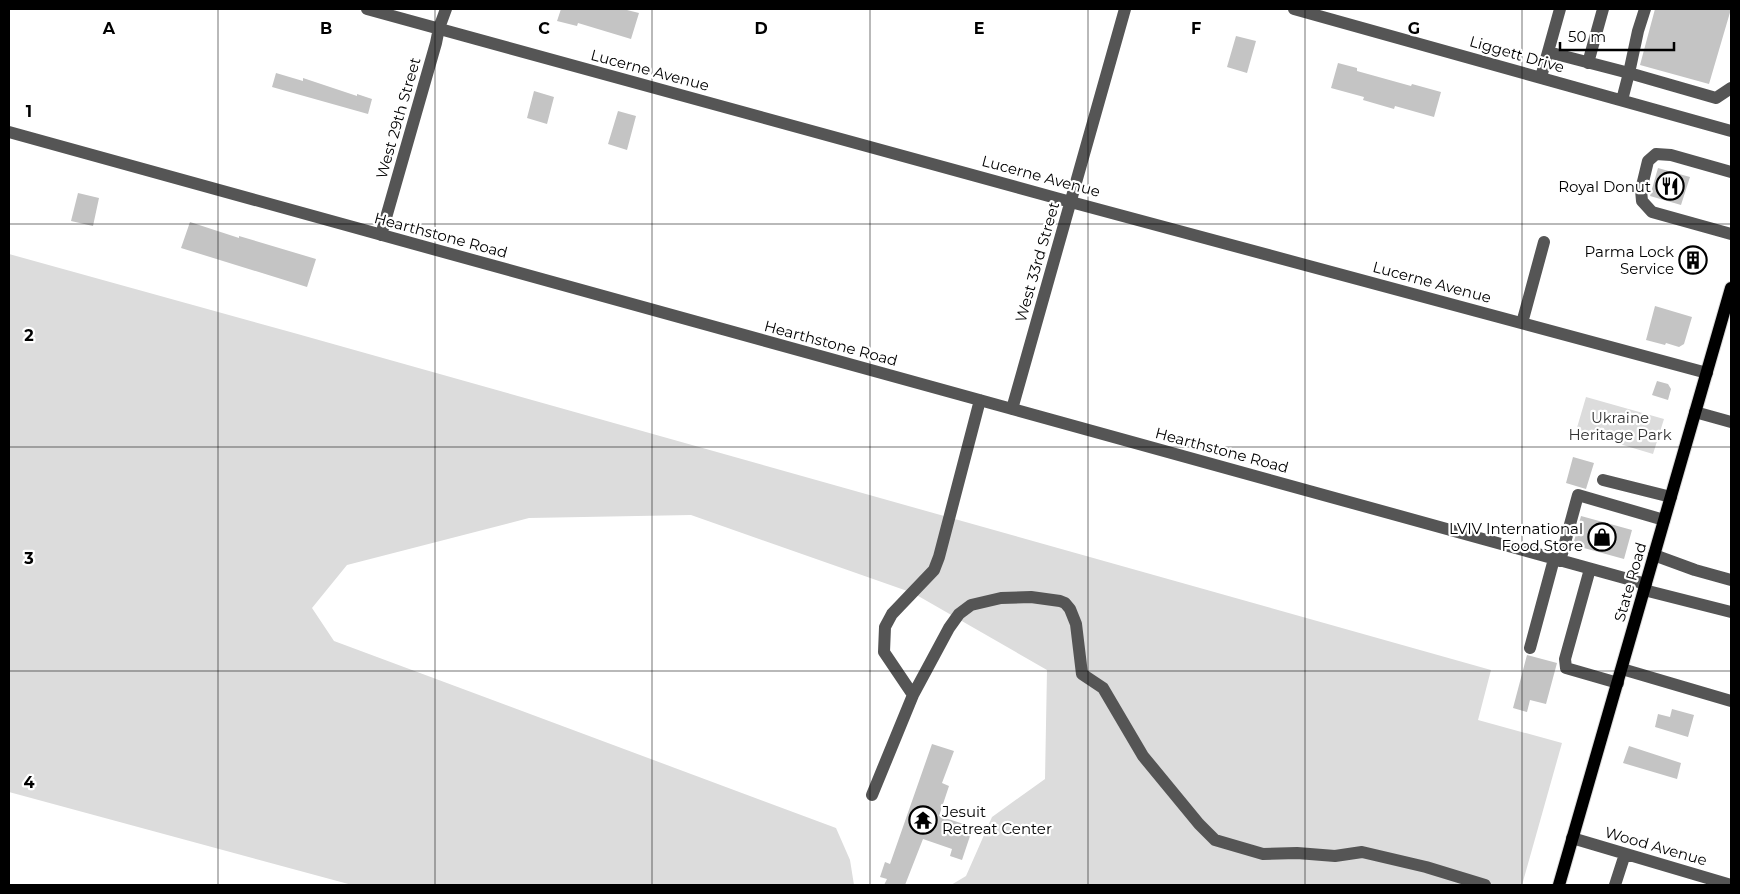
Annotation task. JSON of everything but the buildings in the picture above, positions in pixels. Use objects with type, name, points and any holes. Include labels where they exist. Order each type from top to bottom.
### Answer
[{"type":"main road","name":"State Road","points":[[1559,885],[1731,288]]},
{"type":"street","name":"Lucerne Avenue","points":[[367,9],[1071,202],[1707,373]]},
{"type":"street","name":"West 29th Street","points":[[380,236],[446,9]]},
{"type":"street","name":"West 33rd Street","points":[[1012,409],[1125,9]]},
{"type":"street","name":"Liggett Drive","points":[[1294,9],[1731,130]]},
{"type":"street","points":[[1541,78],[1560,9]]},
{"type":"street","points":[[1588,63],[1603,9]]},
{"type":"street","points":[[1622,100],[1645,9]]},
{"type":"street","points":[[1548,52],[1716,98],[1731,88]]},
{"type":"street","name":"Hearthstone Road","points":[[9,132],[1590,569],[1731,612]]},
{"type":"street","points":[[1731,172],[1671,155],[1656,154],[1648,161],[1641,190],[1642,201],[1652,212],[1731,234]]},
{"type":"street","points":[[1522,323],[1544,242]]},
{"type":"street","points":[[913,695],[884,652],[885,627],[892,614],[934,570],[980,400]]},
{"type":"street","points":[[1696,412],[1731,422]]},
{"type":"street","points":[[1604,480],[1671,497]]},
{"type":"street","points":[[1623,508],[1628,486]]},
{"type":"street","points":[[1530,648],[1578,496],[1664,520]]},
{"type":"street","points":[[1654,555],[1731,580]]},
{"type":"street","points":[[1590,569],[1565,659],[1566,668],[1618,683]]},
{"type":"street","points":[[872,795],[913,695],[959,614],[971,605],[1001,598],[1031,597],[1060,601],[1070,609],[1076,624],[1082,674],[1103,688],[1143,756],[1199,824],[1215,840],[1263,854],[1297,853],[1335,856],[1362,852],[1426,867],[1485,885]]},
{"type":"street","points":[[1622,669],[1731,701]]},
{"type":"street","name":"Wood Avenue","points":[[1572,838],[1731,884]]},
{"type":"street","points":[[1615,885],[1625,854]]},
{"type":"green space","points":[[9,254],[1491,670],[1478,720],[1562,743],[1522,885],[951,885],[966,876],[992,817],[1045,779],[1047,670],[913,593],[691,515],[529,518],[347,565],[312,608],[334,641],[836,828],[850,860],[854,885],[352,885],[9,792]]},
{"type":"green space","name":"Ukraine Heritage Park","points":[[1586,397],[1664,419],[1653,454],[1576,431]]},
{"type":"place","name":"Royal Donut","points":[[1670,186]]},
{"type":"place","name":"Parma Lock Service","points":[[1693,260]]},
{"type":"place","name":"LVIV International Food Store","points":[[1602,537]]},
{"type":"place","name":"Jesuit Retreat Center","points":[[923,820]]}]
